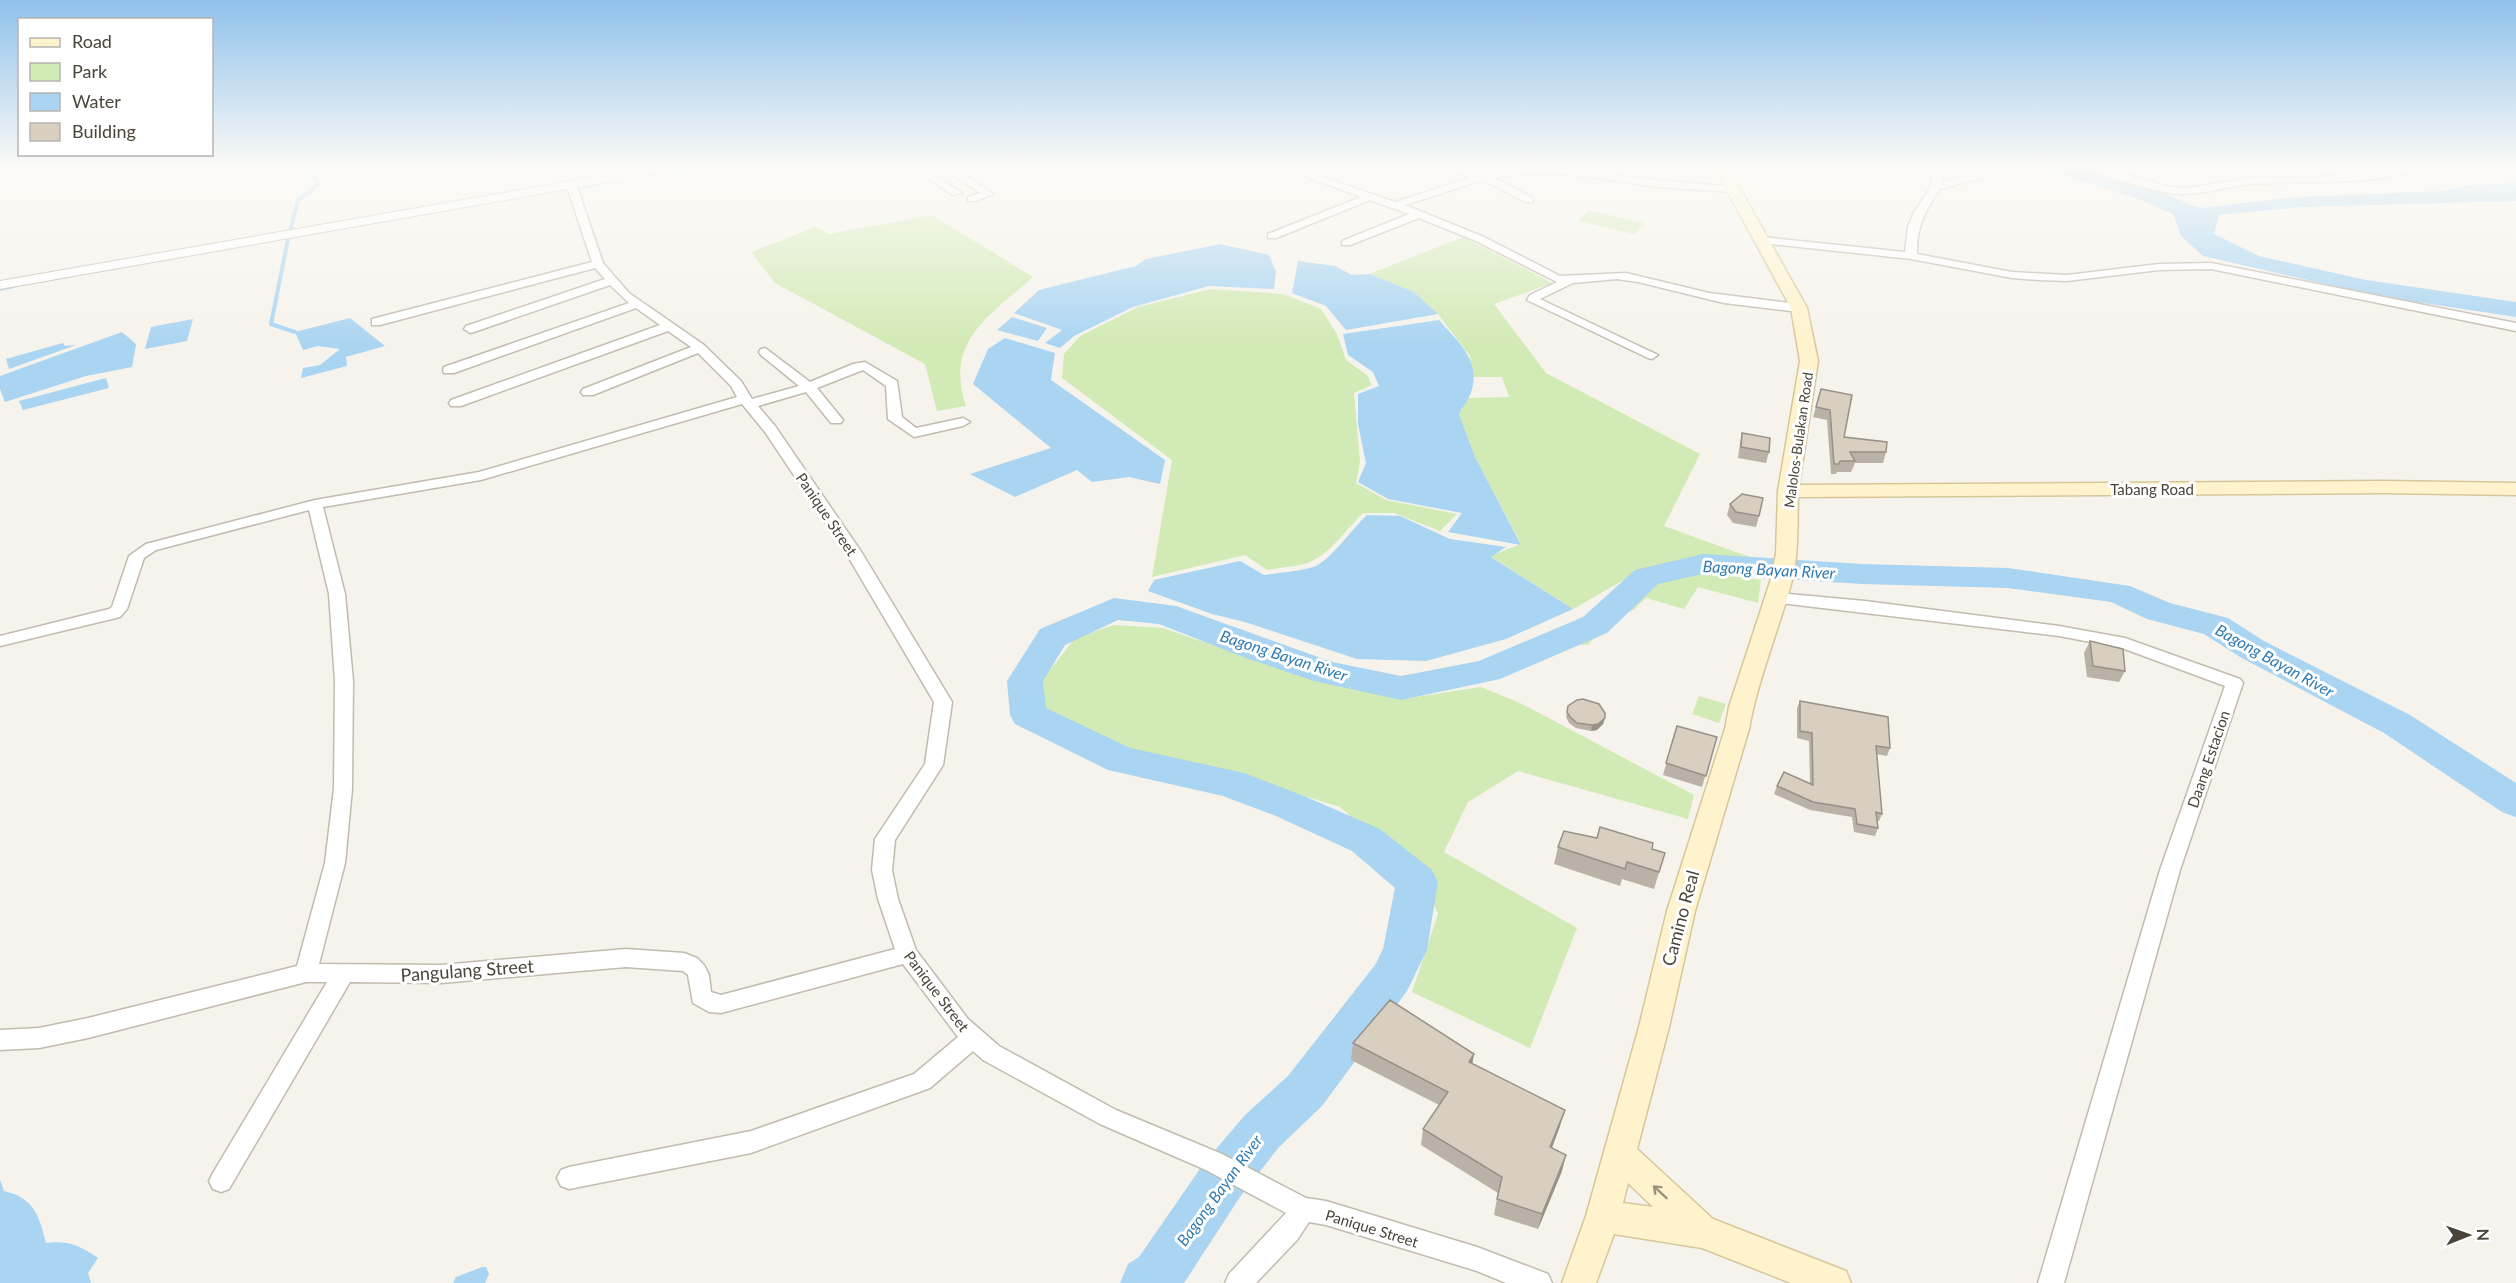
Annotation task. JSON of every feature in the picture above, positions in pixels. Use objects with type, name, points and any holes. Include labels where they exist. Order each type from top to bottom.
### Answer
[{"type":"main road","name":"Malolos-Bulakan Road","points":[[1755,227],[1799,308],[1809,361],[1788,491],[1786,554]]},
{"type":"main road","name":"Tabang Road","points":[[1788,491],[2384,487],[2516,489]]},
{"type":"main road","name":"Camino Real","points":[[1579,1283],[1603,1216],[1618,1153],[1654,1027],[1670,952],[1693,869],[1779,590],[1786,554]]},
{"type":"main road","points":[[1618,1153],[1702,1231]]},
{"type":"main road","points":[[1603,1216],[1702,1231],[1834,1283]]},
{"type":"street","points":[[0,285],[329,227]]},
{"type":"street","name":"Panique Street","points":[[585,227],[598,264],[611,281],[637,304],[700,348],[736,384],[770,429],[854,553],[943,702],[934,765],[885,839],[882,870],[888,899],[906,954],[938,993],[960,1026],[992,1053],[1108,1117],[1214,1162],[1303,1209],[1326,1213],[1477,1259],[1539,1283]]},
{"type":"street","points":[[1272,236],[1295,227]]},
{"type":"street","points":[[1346,243],[1387,227]]},
{"type":"street","points":[[1449,227],[1549,276],[1569,281]]},
{"type":"street","points":[[1911,256],[1910,234],[1913,227]]},
{"type":"street","points":[[1762,240],[1911,256],[2012,275],[2039,277],[2067,278],[2160,267],[2211,266],[2516,327]]},
{"type":"street","points":[[376,322],[598,264]]},
{"type":"street","points":[[1652,355],[1533,300],[1534,297],[1569,281],[1626,276],[1680,291],[1799,308]]},
{"type":"street","points":[[470,329],[611,281]]},
{"type":"street","points":[[449,370],[637,304]]},
{"type":"street","points":[[456,403],[670,326]]},
{"type":"street","points":[[588,392],[700,348]]},
{"type":"street","points":[[765,352],[809,387],[836,420]]},
{"type":"street","points":[[0,641],[114,613],[119,609],[137,556],[152,547],[315,504],[380,495],[481,476],[809,387],[857,366],[865,366],[892,384],[895,419],[914,433],[963,422]]},
{"type":"street","points":[[306,973],[335,863],[343,789],[344,681],[337,594],[315,504]]},
{"type":"street","name":"Daang Estacion","points":[[1779,590],[1865,606],[2059,631],[2125,644],[2189,664],[2234,683],[2170,870],[2051,1283]]},
{"type":"street","name":"Pangulang Street","points":[[0,1040],[39,1038],[88,1028],[306,973],[441,974],[626,958],[684,962],[692,964],[697,970],[701,997],[709,1003],[721,1004],[906,954]]},
{"type":"street","points":[[221,1181],[344,973]]},
{"type":"street","points":[[569,1178],[751,1142],[922,1081],[974,1038]]},
{"type":"street","points":[[1238,1283],[1288,1232],[1303,1209]]},
{"type":"green space","points":[[816,227],[829,234],[868,227],[951,227],[1033,277],[987,318],[975,331],[966,346],[961,363],[961,383],[966,406],[937,411],[925,364],[775,283],[751,252]]},
{"type":"green space","points":[[1603,227],[1640,227],[1634,234]]},
{"type":"green space","points":[[1463,237],[1552,283],[1494,304],[1546,373],[1700,454],[1664,526],[1755,559],[1693,562],[1636,573],[1573,609],[1490,556],[1521,544],[1475,457],[1459,414],[1468,398],[1509,397],[1502,377],[1473,377],[1470,356],[1438,314],[1414,292],[1370,274]]},
{"type":"green space","points":[[1211,289],[1283,294],[1321,309],[1336,332],[1346,360],[1367,375],[1372,385],[1354,393],[1360,462],[1356,483],[1386,500],[1457,514],[1440,531],[1394,513],[1363,513],[1328,550],[1304,564],[1267,570],[1245,555],[1152,577],[1172,460],[1062,378],[1064,354],[1080,336],[1138,307]]},
{"type":"green space","points":[[1700,570],[1761,580],[1758,603],[1698,587],[1684,609],[1646,598],[1632,611],[1616,614],[1588,645],[1567,644],[1591,631],[1652,580]]},
{"type":"green space","points":[[1114,625],[1163,628],[1281,669],[1403,699],[1481,687],[1520,703],[1694,795],[1688,819],[1518,771],[1468,802],[1444,852],[1577,928],[1530,1048],[1412,992],[1438,914],[1423,879],[1340,807],[1255,781],[1132,757],[1044,714],[1038,685],[1075,638]]},
{"type":"green space","points":[[1699,696],[1726,704],[1719,723],[1692,714]]},
{"type":"water","points":[[2178,227],[2216,227],[2214,234],[2259,256],[2366,280],[2516,302],[2516,317],[2377,296],[2203,256],[2181,236]]},
{"type":"water","points":[[1220,244],[1269,255],[1276,271],[1274,289],[1209,286],[1133,307],[1074,336],[1060,348],[1045,343],[1062,330],[1014,313],[1039,290],[1136,266],[1146,259]]},
{"type":"water","points":[[1298,261],[1335,266],[1352,275],[1370,274],[1414,292],[1438,314],[1346,330],[1326,306],[1292,293]]},
{"type":"water","points":[[1012,317],[1047,328],[1038,341],[997,330]]},
{"type":"water","points":[[350,318],[385,346],[346,357],[347,366],[301,378],[303,368],[320,365],[340,349],[318,346],[303,350],[295,332]]},
{"type":"water","points":[[193,319],[187,341],[145,349],[151,327]]},
{"type":"water","points":[[1439,320],[1470,360],[1474,378],[1472,389],[1459,414],[1475,457],[1521,545],[1448,532],[1462,513],[1388,499],[1358,482],[1366,463],[1358,424],[1358,394],[1379,386],[1373,372],[1348,355],[1343,334]]},
{"type":"water","points":[[122,332],[136,344],[132,367],[86,376],[5,402],[0,389],[0,376]]},
{"type":"water","points":[[1005,338],[1055,353],[1051,380],[1165,460],[1160,484],[1129,477],[1092,482],[1077,470],[1015,497],[970,474],[1051,448],[973,384],[988,349]]},
{"type":"water","points":[[63,343],[65,346],[76,345],[9,369],[6,359]]},
{"type":"water","points":[[106,378],[109,388],[23,410],[19,401]]},
{"type":"water","points":[[1367,515],[1400,516],[1450,539],[1506,547],[1491,557],[1573,609],[1506,639],[1426,661],[1357,659],[1245,622],[1212,614],[1148,591],[1154,580],[1240,561],[1264,575],[1298,571],[1316,566],[1336,550]]},
{"type":"water","points":[[0,1180],[4,1191],[22,1198],[34,1209],[46,1243],[61,1242],[74,1245],[98,1258],[88,1273],[91,1283],[0,1283]]},
{"type":"water","points":[[486,1267],[489,1274],[485,1283],[453,1283],[456,1277]]},
{"type":"building","points":[[1821,389],[1852,395],[1844,437],[1887,442],[1886,452],[1850,452],[1855,461],[1840,461],[1839,464],[1834,464],[1830,410],[1816,407]]},
{"type":"building","points":[[1742,433],[1770,438],[1769,452],[1741,447]]},
{"type":"building","points":[[1742,494],[1763,498],[1759,516],[1736,512],[1730,504]]},
{"type":"building","points":[[2090,641],[2123,649],[2125,671],[2093,666]]},
{"type":"building","points":[[1583,699],[1599,704],[1605,713],[1605,718],[1598,724],[1577,723],[1567,712],[1568,706]]},
{"type":"building","points":[[1800,701],[1888,717],[1890,748],[1876,746],[1882,814],[1876,812],[1878,828],[1857,824],[1855,809],[1813,802],[1777,786],[1784,772],[1813,785],[1812,733],[1800,731]]},
{"type":"building","points":[[1677,726],[1717,737],[1706,776],[1666,763]]},
{"type":"building","points":[[1600,827],[1653,843],[1652,849],[1665,853],[1659,872],[1627,862],[1625,869],[1558,847],[1564,831],[1597,838]]},
{"type":"building","points":[[1390,1000],[1474,1054],[1469,1062],[1565,1110],[1550,1147],[1566,1155],[1542,1214],[1497,1199],[1502,1177],[1423,1129],[1448,1092],[1353,1043]]},
{"type":"waterway","points":[[290,231],[291,227]]},
{"type":"waterway","points":[[288,239],[271,324],[295,332]]},
{"type":"waterway","points":[[0,289],[14,286]]},
{"type":"waterway","name":"Bagong Bayan River","points":[[1147,1283],[1158,1276],[1222,1180],[1262,1131],[1305,1091],[1391,978],[1405,950],[1417,882],[1366,840],[1290,806],[1230,783],[1121,760],[1028,715],[1025,681],[1052,637],[1114,609],[1164,614],[1255,649],[1327,673],[1401,688],[1487,671],[1595,625],[1647,577],[1703,564],[1862,574],[2008,578],[2118,593],[2159,611],[2216,626],[2252,649],[2397,724],[2516,802]]}]
